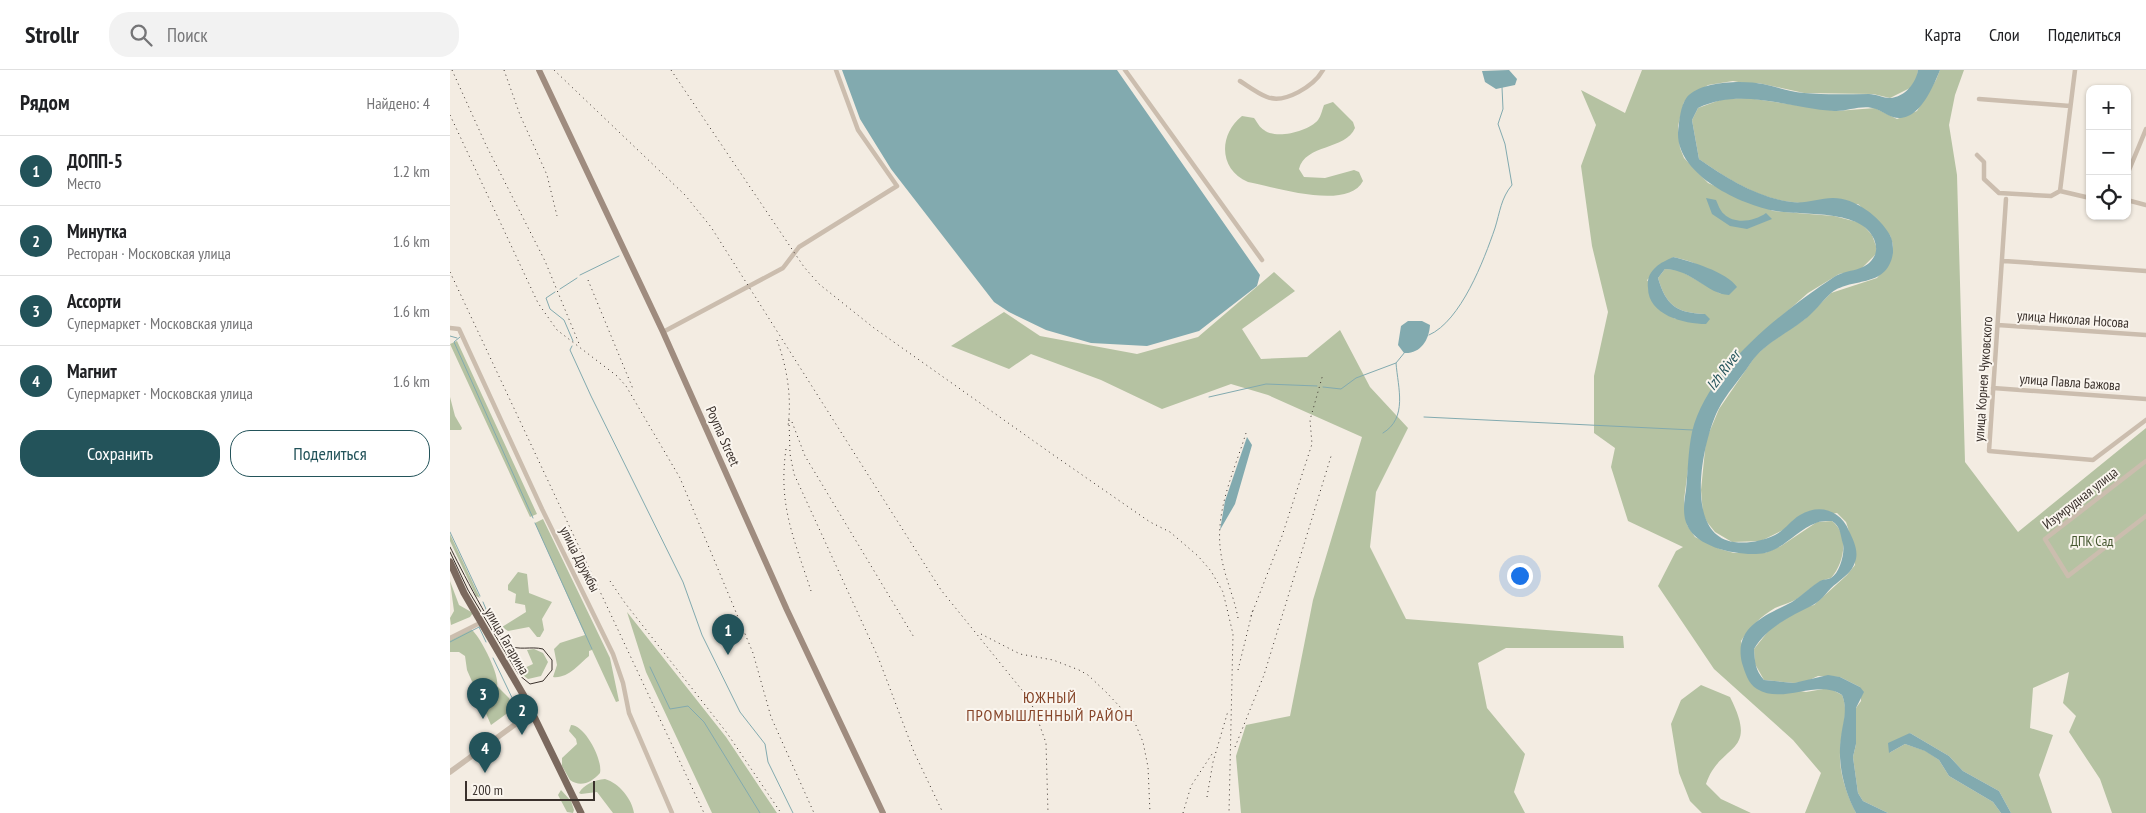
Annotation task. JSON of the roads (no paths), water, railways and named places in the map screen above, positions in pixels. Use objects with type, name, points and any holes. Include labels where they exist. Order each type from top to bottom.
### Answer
[{"type":"main road","name":"Poyma Street","points":[[539,70],[663,332],[787,610],[883,813]]},
{"type":"main road","name":"улица Гагарина","points":[[450,562],[464,593],[532,712],[581,813]]},
{"type":"street","points":[[663,332],[783,268],[799,247],[897,186],[858,130],[836,70]]},
{"type":"street","points":[[1125,70],[1262,260]]},
{"type":"street","points":[[1240,81],[1268,97],[1277,98],[1298,92],[1312,83],[1323,70]]},
{"type":"street","points":[[2060,191],[2075,70]]},
{"type":"street","points":[[1979,99],[2070,106]]},
{"type":"street","points":[[2131,165],[2146,129]]},
{"type":"street","points":[[1977,155],[1984,162],[1984,179],[1999,193],[2051,196],[2060,191],[2086,197]]},
{"type":"street","name":"улица Корнея Чуковского","points":[[2006,199],[2004,261],[1989,450],[2093,460],[2146,420]]},
{"type":"street","points":[[2131,201],[2146,205]]},
{"type":"street","points":[[2004,261],[2146,271]]},
{"type":"street","name":"улица Николая Носова","points":[[1998,325],[2146,335]]},
{"type":"street","name":"улица Дружбы","points":[[450,328],[459,329],[542,509],[613,654],[623,683],[629,713],[672,813]]},
{"type":"street","name":"улица Павла Бажова","points":[[1993,388],[2146,399]]},
{"type":"street","name":"Изумрудная улица","points":[[2146,461],[2045,539],[2068,576],[2146,516]]},
{"type":"street","points":[[450,638],[482,622]]},
{"type":"street","points":[[450,772],[532,712]]},
{"type":"water","points":[[842,70],[1117,70],[1260,275],[1257,286],[1199,331],[1147,346],[1091,343],[1046,330],[1009,312],[994,302],[891,169],[860,119]]},
{"type":"water","points":[[1509,70],[1517,79],[1515,85],[1496,89],[1485,82],[1482,71]]},
{"type":"water","name":"Izh River","points":[[1918,70],[1940,70],[1923,103],[1913,113],[1903,118],[1891,116],[1871,108],[1834,111],[1765,100],[1731,99],[1698,108],[1692,120],[1699,159],[1720,173],[1755,192],[1779,200],[1807,202],[1833,198],[1850,201],[1866,209],[1880,221],[1890,235],[1892,242],[1893,253],[1889,265],[1883,272],[1867,281],[1847,285],[1830,294],[1808,317],[1768,345],[1755,357],[1721,404],[1712,424],[1703,463],[1701,485],[1702,505],[1707,523],[1718,536],[1734,542],[1750,542],[1770,537],[1782,531],[1800,515],[1815,510],[1829,511],[1841,518],[1851,535],[1855,546],[1856,558],[1854,566],[1850,571],[1817,603],[1773,628],[1759,641],[1754,649],[1757,669],[1764,680],[1794,683],[1828,675],[1840,677],[1860,687],[1864,692],[1856,708],[1856,744],[1853,757],[1858,793],[1863,801],[1888,813],[1856,813],[1842,776],[1840,747],[1845,711],[1842,695],[1822,689],[1778,694],[1767,693],[1757,689],[1751,684],[1746,674],[1742,663],[1741,650],[1742,640],[1754,624],[1763,617],[1792,602],[1820,581],[1830,579],[1837,572],[1843,552],[1839,528],[1832,521],[1819,522],[1809,526],[1772,551],[1745,554],[1722,550],[1702,541],[1688,527],[1684,509],[1692,432],[1701,408],[1714,386],[1730,364],[1770,325],[1792,307],[1839,274],[1867,265],[1875,255],[1874,239],[1867,229],[1845,218],[1776,211],[1762,208],[1729,195],[1699,175],[1688,162],[1680,148],[1679,120],[1687,97],[1693,92],[1712,85],[1734,82],[1755,83],[1812,94],[1869,94],[1890,98],[1900,95],[1909,89],[1915,80]]},
{"type":"water","points":[[1706,198],[1716,200],[1723,213],[1734,220],[1751,220],[1766,213],[1772,219],[1747,229],[1730,226],[1712,214]]},
{"type":"water","points":[[1673,257],[1717,272],[1737,287],[1729,295],[1721,294],[1684,273],[1665,269],[1658,278],[1669,301],[1674,306],[1687,312],[1705,314],[1710,319],[1706,324],[1678,320],[1669,316],[1654,305],[1650,297],[1648,279],[1650,274],[1658,266]]},
{"type":"water","points":[[1408,321],[1422,321],[1430,325],[1428,336],[1423,345],[1415,351],[1404,353],[1398,345],[1401,326]]},
{"type":"water","points":[[1247,437],[1252,445],[1235,504],[1220,530],[1225,501]]},
{"type":"water","points":[[1910,733],[1949,756],[1963,771],[1999,791],[2011,813],[2001,813],[1993,802],[1949,776],[1939,760],[1925,751],[1905,744],[1889,753],[1888,743]]},
{"type":"waterway","points":[[1429,335],[1441,328],[1451,317],[1470,288],[1495,228],[1503,200],[1512,185],[1505,144],[1498,124],[1503,109],[1502,87]]},
{"type":"waterway","points":[[580,275],[619,256]]},
{"type":"waterway","points":[[560,289],[577,278]]},
{"type":"waterway","points":[[555,292],[546,298],[550,309],[564,320],[573,341]]},
{"type":"waterway","points":[[450,336],[457,338]]},
{"type":"waterway","points":[[460,337],[454,342],[533,518]]},
{"type":"waterway","points":[[572,346],[570,350],[591,396],[683,582],[702,635],[740,712],[765,744],[768,762],[793,813]]},
{"type":"waterway","points":[[1383,433],[1391,427],[1399,411],[1400,402],[1396,363],[1405,352]]},
{"type":"waterway","points":[[1323,387],[1341,389],[1356,378],[1396,363]]},
{"type":"waterway","points":[[1209,397],[1266,384],[1317,386]]},
{"type":"waterway","points":[[1424,417],[1693,430]]},
{"type":"waterway","points":[[535,523],[592,649]]},
{"type":"waterway","points":[[450,532],[480,596]]},
{"type":"waterway","points":[[483,602],[491,621]]},
{"type":"waterway","points":[[450,642],[481,626]]},
{"type":"waterway","points":[[479,627],[486,642]]},
{"type":"waterway","points":[[493,658],[516,706]]},
{"type":"waterway","points":[[650,667],[670,709],[688,706],[704,722],[760,813]]},
{"type":"tram line","points":[[450,547],[502,640],[516,648],[543,649],[552,660],[552,670],[543,681],[530,684],[519,675],[468,590],[450,552]]},
{"type":"railway","points":[[452,70],[486,145],[545,261],[580,346]]},
{"type":"railway","points":[[504,70],[520,115],[547,175],[557,216]]},
{"type":"railway","points":[[554,70],[685,195],[711,227],[941,590],[1026,695],[1034,709],[1046,743],[1048,813]]},
{"type":"railway","points":[[671,70],[804,267],[819,284],[874,328],[1052,454],[1150,522],[1170,532],[1198,556],[1211,571],[1223,592],[1233,634],[1229,813]]},
{"type":"railway","points":[[450,115],[538,303],[557,330],[617,376],[626,386],[680,478],[753,653],[771,717],[814,813]]},
{"type":"railway","points":[[450,272],[704,813]]},
{"type":"railway","points":[[588,280],[633,389]]},
{"type":"railway","points":[[777,340],[784,361],[788,383],[788,426]]},
{"type":"railway","points":[[1251,616],[1282,536],[1312,444],[1310,420],[1323,374]]},
{"type":"railway","points":[[789,420],[790,454],[794,474],[878,657],[914,752],[943,813]]},
{"type":"railway","points":[[792,422],[805,456],[915,639]]},
{"type":"railway","points":[[1238,618],[1222,562],[1220,523],[1226,492],[1246,433]]},
{"type":"railway","points":[[786,449],[784,469],[786,505],[789,522],[811,591]]},
{"type":"railway","points":[[1235,747],[1264,675],[1332,453]]},
{"type":"railway","points":[[610,581],[625,603],[727,733],[781,813]]},
{"type":"railway","points":[[1238,670],[1253,609]]},
{"type":"railway","points":[[981,634],[1020,654],[1053,660],[1079,670],[1088,675],[1107,693],[1135,723],[1143,742],[1148,767],[1150,813]]},
{"type":"railway","points":[[1207,797],[1213,762],[1228,711]]},
{"type":"railway","points":[[1183,813],[1191,786],[1212,754]]},
{"type":"place","name":"ДОПП-5","points":[[728,655]]},
{"type":"place","name":"Ассорти","points":[[483,719]]},
{"type":"place","name":"Минутка","points":[[522,735]]},
{"type":"place","name":"Магнит","points":[[485,773]]},
{"type":"district","name":"ЮЖНЫЙ ПРОМЫШЛЕННЫЙ РАЙОН","points":[[1050,706]]},
{"type":"park label","name":"ДПК Сад","points":[[2092,541]]}]
